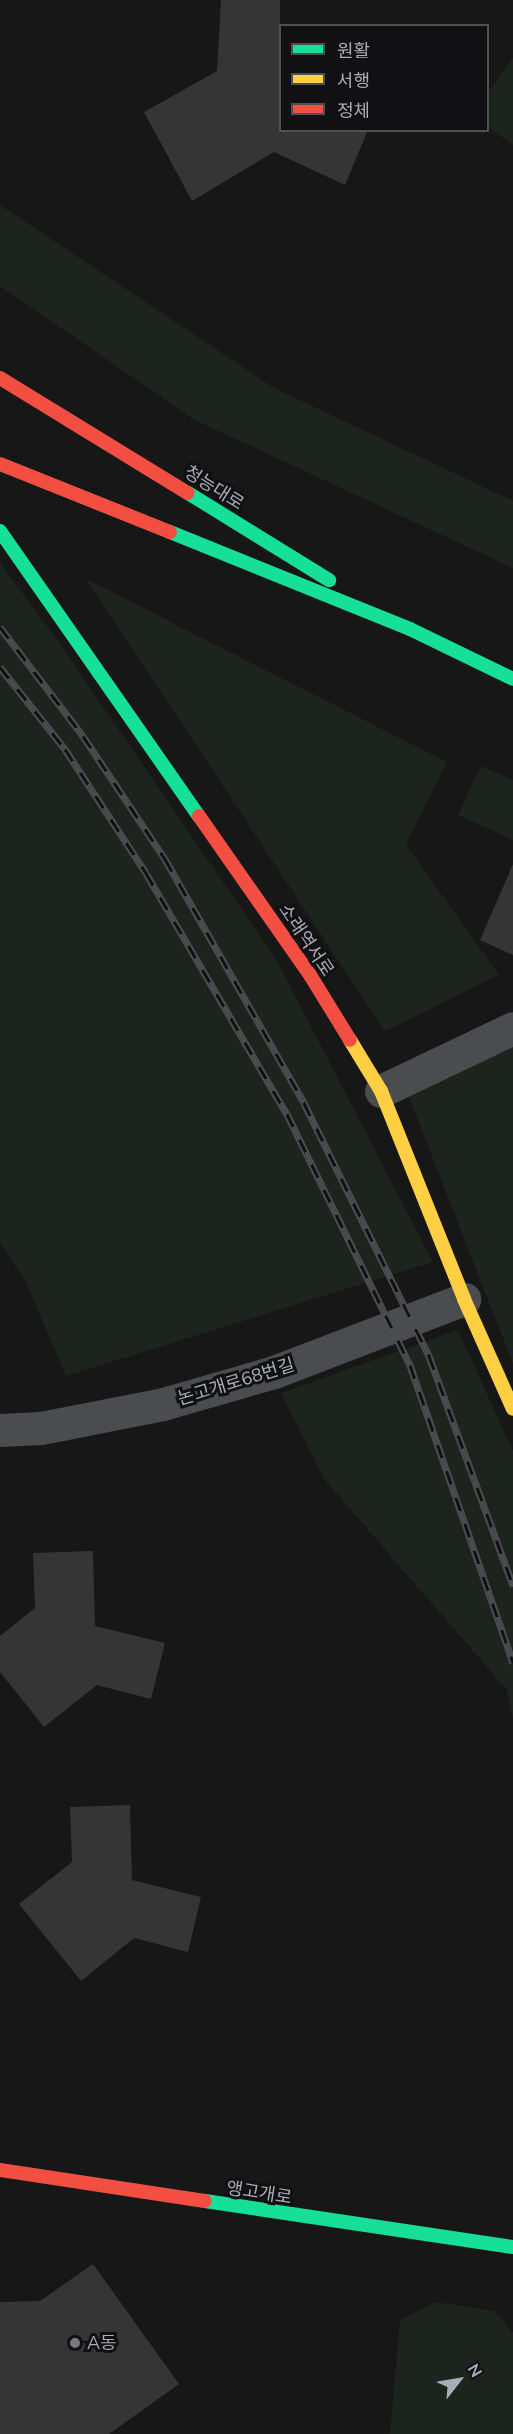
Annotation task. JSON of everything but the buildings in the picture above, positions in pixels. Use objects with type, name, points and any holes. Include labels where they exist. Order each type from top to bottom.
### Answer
[{"type":"street","name":"청능대로","points":[[0,378],[410,629]]},
{"type":"street","name":"청능대로","points":[[0,464],[410,629],[513,679]]},
{"type":"street","name":"소래역서로","points":[[0,531],[309,975],[381,1091],[464,1299],[513,1408]]},
{"type":"street","points":[[381,1091],[513,1028]]},
{"type":"street","name":"논고개로68번길","points":[[0,1430],[41,1428],[163,1404],[274,1372],[464,1299]]},
{"type":"street","name":"앵고개로","points":[[0,2170],[513,2247]]},
{"type":"shaded area","points":[[513,58],[513,145],[489,128],[489,91]]},
{"type":"shaded area","points":[[0,205],[274,388],[513,501],[513,568],[195,420],[0,286]]},
{"type":"shaded area","points":[[0,563],[58,641],[277,961],[433,1262],[66,1376],[26,1282],[0,1243]]},
{"type":"shaded area","points":[[86,579],[447,762],[406,845],[499,975],[385,1031]]},
{"type":"shaded area","points":[[481,766],[513,780],[513,840],[458,815]]},
{"type":"shaded area","points":[[513,1044],[513,1364],[407,1092]]},
{"type":"shaded area","points":[[458,1330],[513,1451],[513,1718],[507,1690],[325,1480],[281,1393]]},
{"type":"shaded area","points":[[436,2302],[495,2311],[513,2333],[513,2434],[390,2434],[400,2320]]},
{"type":"railway","points":[[0,627],[83,736],[165,859],[304,1103],[429,1356],[513,1586]]},
{"type":"railway","points":[[0,667],[65,749],[146,873],[287,1114],[410,1365],[513,1663]]},
{"type":"traffic: fast","points":[[188,493],[329,580]]},
{"type":"traffic: fast","points":[[0,531],[199,816]]},
{"type":"traffic: fast","points":[[170,532],[410,629],[513,679]]},
{"type":"traffic: fast","points":[[205,2201],[513,2247]]},
{"type":"traffic: slow","points":[[350,1040],[381,1091],[464,1299],[513,1409]]},
{"type":"traffic: jam","points":[[0,378],[188,493]]},
{"type":"traffic: jam","points":[[0,464],[170,532]]},
{"type":"traffic: jam","points":[[199,816],[310,975],[350,1040]]},
{"type":"traffic: jam","points":[[0,2170],[205,2201]]},
{"type":"place","name":"A동","points":[[75,2343]]}]
